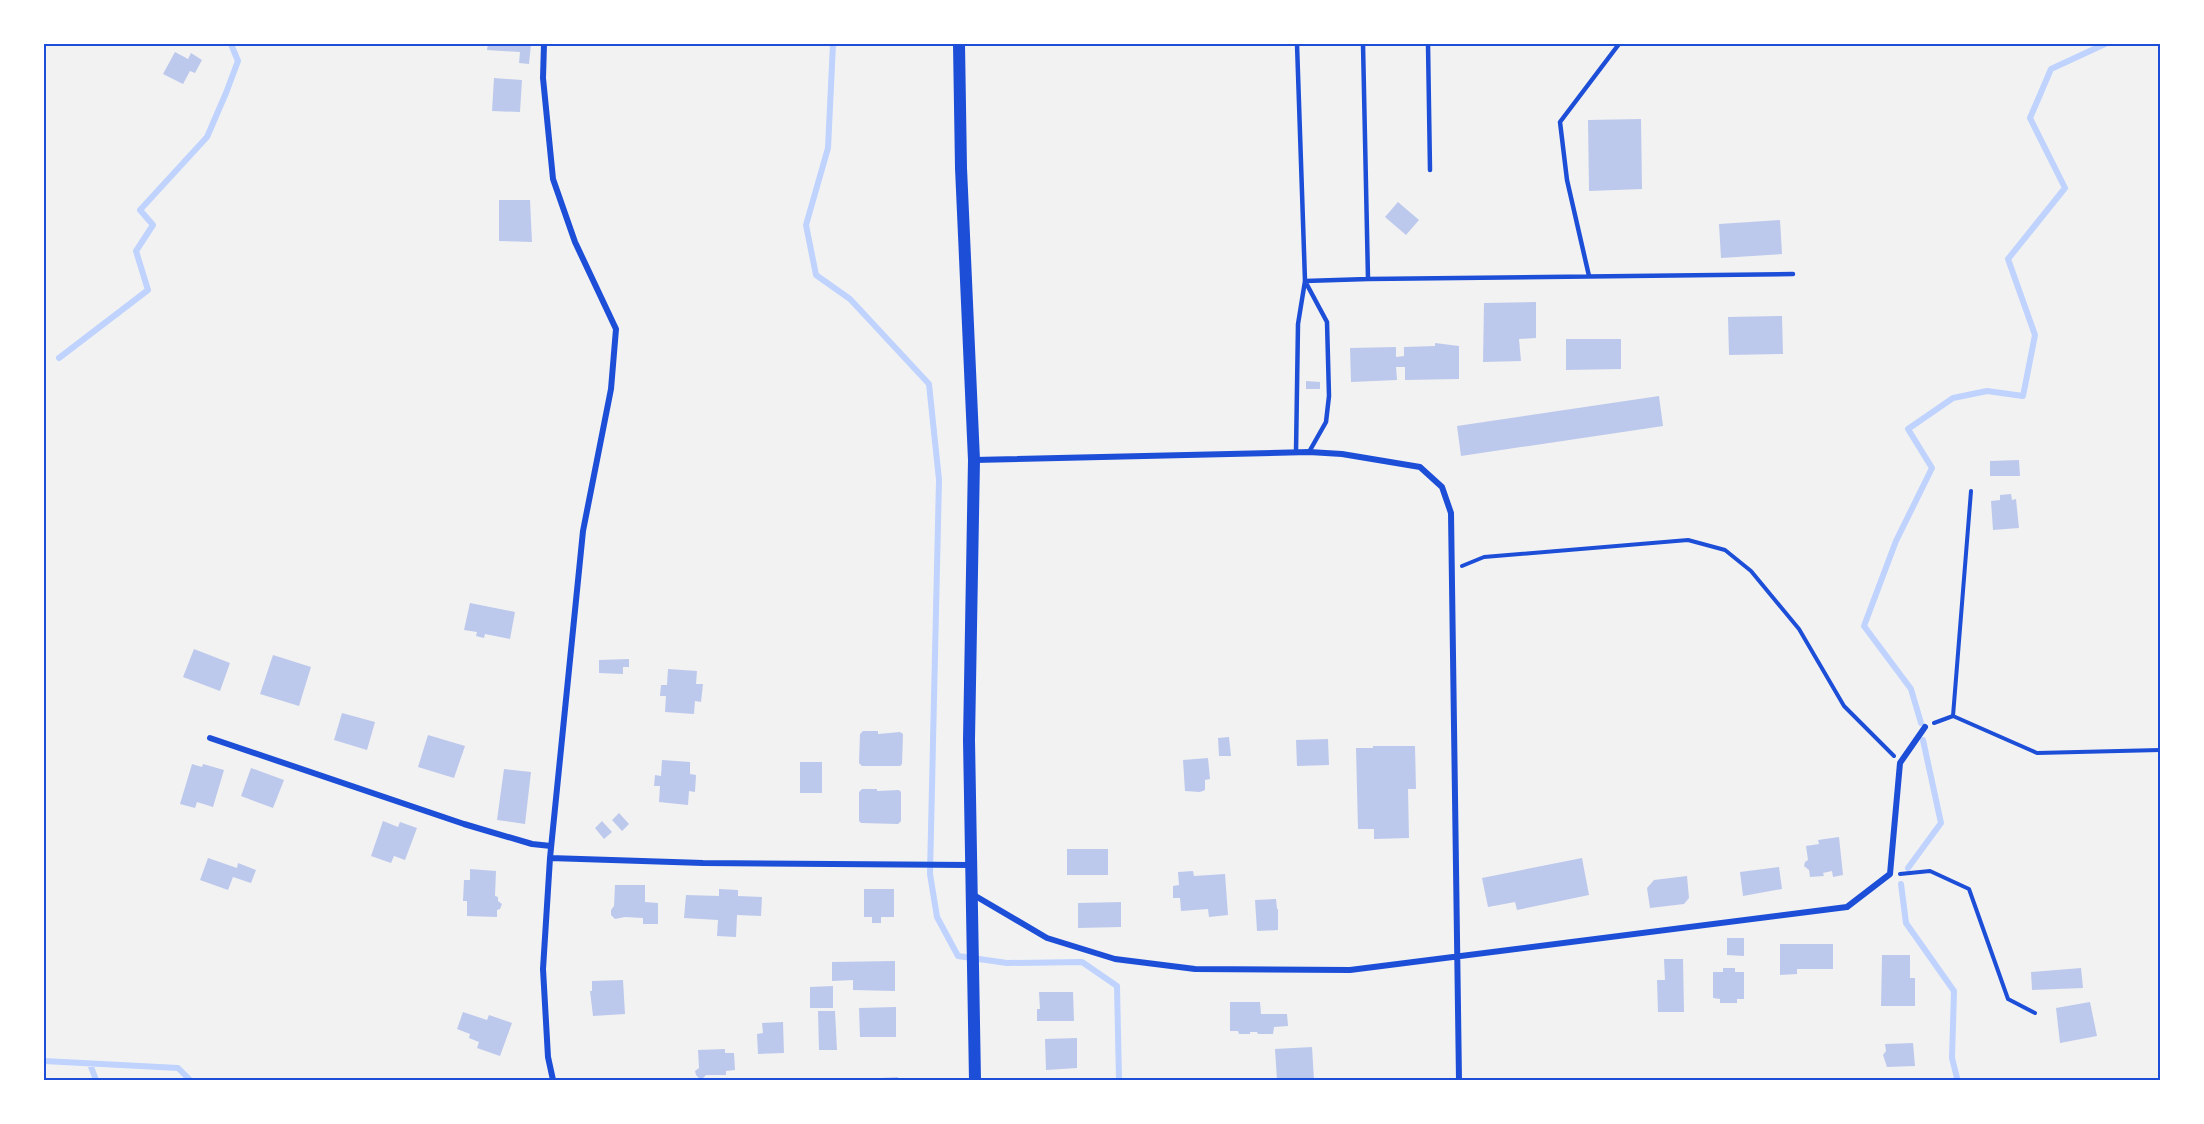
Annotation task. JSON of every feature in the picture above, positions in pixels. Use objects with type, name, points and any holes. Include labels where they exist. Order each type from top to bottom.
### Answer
[{"type":"main road","points":[[959,44],[961,168],[974,460],[969,740],[975,1080]]},
{"type":"street","points":[[544,44],[543,78],[553,179],[575,242],[616,329],[610,389],[583,531],[551,846],[543,969],[549,1057],[553,1080]]},
{"type":"street","points":[[974,460],[1309,452],[1341,454],[1420,467],[1442,487],[1451,513],[1460,1080]]},
{"type":"street","points":[[971,894],[1047,938],[1115,959],[1195,969],[1350,970],[1847,907],[1890,874],[1900,763],[1925,727]]},
{"type":"street","points":[[210,738],[464,824],[532,844],[551,846]]},
{"type":"street","points":[[550,858],[703,863],[971,865]]},
{"type":"lane","points":[[1296,452],[1298,324],[1305,281],[1297,44]]},
{"type":"lane","points":[[1363,44],[1368,279]]},
{"type":"lane","points":[[1428,44],[1430,170]]},
{"type":"lane","points":[[1589,276],[1567,180],[1560,122],[1619,44]]},
{"type":"lane","points":[[1305,281],[1793,274]]},
{"type":"lane","points":[[1305,281],[1326,321],[1329,396],[1326,422],[1309,452]]},
{"type":"path","points":[[1953,716],[1971,491]]},
{"type":"path","points":[[1451,570],[1484,557],[1688,540],[1725,550],[1751,572],[1799,628],[1844,706],[1900,763]]},
{"type":"path","points":[[1925,727],[1953,716],[2037,753],[2160,750]]},
{"type":"path","points":[[1890,874],[1930,871],[1969,889],[2008,999],[2035,1013]]},
{"type":"building","points":[[488,44],[531,44],[529,64],[519,63],[520,52],[487,50]]},
{"type":"building","points":[[175,52],[188,59],[191,53],[202,60],[195,73],[190,71],[183,84],[163,74]]},
{"type":"building","points":[[494,78],[522,80],[520,112],[492,111]]},
{"type":"building","points":[[1641,119],[1642,189],[1589,191],[1588,120]]},
{"type":"building","points":[[499,200],[530,200],[532,242],[499,241]]},
{"type":"building","points":[[1398,202],[1419,220],[1406,235],[1385,217]]},
{"type":"building","points":[[1780,220],[1782,254],[1721,258],[1719,224]]},
{"type":"building","points":[[1536,302],[1536,338],[1519,339],[1521,361],[1483,362],[1484,303]]},
{"type":"building","points":[[1782,316],[1783,354],[1729,355],[1728,317]]},
{"type":"building","points":[[1566,339],[1621,339],[1621,369],[1566,370]]},
{"type":"building","points":[[1435,343],[1459,346],[1459,379],[1405,380],[1405,367],[1396,367],[1397,380],[1351,382],[1350,348],[1396,347],[1396,357],[1404,356],[1404,347],[1435,346]]},
{"type":"building","points":[[1306,381],[1320,382],[1320,389],[1306,389]]},
{"type":"building","points":[[1659,396],[1663,426],[1461,456],[1457,426]]},
{"type":"building","points":[[2019,460],[2020,476],[1990,476],[1990,461]]},
{"type":"building","points":[[2011,494],[2012,500],[2016,499],[2019,528],[1993,530],[1991,501],[2000,500],[2000,495]]},
{"type":"building","points":[[470,603],[515,612],[510,639],[485,634],[484,638],[476,636],[477,632],[464,630]]},
{"type":"building","points":[[194,649],[230,663],[220,691],[183,677]]},
{"type":"building","points":[[273,655],[311,667],[299,706],[260,694]]},
{"type":"building","points":[[629,659],[629,667],[623,667],[623,674],[599,673],[599,660]]},
{"type":"building","points":[[668,669],[697,671],[696,684],[703,684],[701,702],[695,701],[694,714],[665,712],[666,696],[660,696],[661,685],[667,685]]},
{"type":"building","points":[[342,713],[375,722],[367,750],[334,740]]},
{"type":"building","points":[[863,731],[878,731],[878,734],[900,732],[903,734],[902,764],[900,766],[862,766],[859,763],[860,734]]},
{"type":"building","points":[[428,735],[465,746],[454,778],[418,767]]},
{"type":"building","points":[[1229,737],[1231,756],[1219,756],[1218,738]]},
{"type":"building","points":[[1328,739],[1329,765],[1297,766],[1296,740]]},
{"type":"building","points":[[1373,746],[1415,746],[1416,789],[1408,789],[1409,838],[1374,839],[1374,829],[1358,829],[1356,748],[1373,748]]},
{"type":"building","points":[[1208,758],[1210,779],[1205,780],[1205,790],[1185,791],[1183,760]]},
{"type":"building","points":[[662,760],[690,762],[690,774],[696,775],[695,792],[689,791],[688,805],[659,802],[660,786],[654,786],[655,775],[661,776]]},
{"type":"building","points":[[800,762],[822,762],[822,793],[800,793]]},
{"type":"building","points":[[192,764],[202,767],[203,764],[224,770],[213,807],[197,802],[195,808],[180,804]]},
{"type":"building","points":[[251,768],[284,780],[273,808],[241,796]]},
{"type":"building","points":[[504,769],[531,772],[525,824],[497,820]]},
{"type":"building","points":[[862,789],[899,790],[901,792],[901,821],[898,824],[861,823],[859,821],[859,792]]},
{"type":"building","points":[[619,813],[629,824],[622,831],[612,820]]},
{"type":"building","points":[[383,821],[398,827],[400,822],[417,828],[405,860],[394,856],[391,863],[371,856]]},
{"type":"building","points":[[602,821],[612,832],[604,839],[595,828]]},
{"type":"building","points":[[1839,837],[1843,875],[1833,877],[1832,871],[1823,873],[1824,876],[1810,877],[1809,870],[1804,866],[1808,860],[1806,846],[1819,844],[1818,840]]},
{"type":"building","points":[[1067,849],[1108,849],[1108,875],[1067,875]]},
{"type":"building","points":[[208,858],[237,868],[238,863],[256,870],[251,883],[233,877],[228,890],[200,880]]},
{"type":"building","points":[[1582,858],[1589,895],[1517,910],[1515,902],[1488,907],[1482,878]]},
{"type":"building","points":[[1779,867],[1782,889],[1743,896],[1740,872]]},
{"type":"building","points":[[470,869],[496,871],[495,896],[502,904],[497,910],[497,917],[467,916],[467,901],[463,901],[464,880],[470,880]]},
{"type":"building","points":[[1193,871],[1194,876],[1225,874],[1228,915],[1209,917],[1208,909],[1181,911],[1180,898],[1173,898],[1173,886],[1179,885],[1178,872]]},
{"type":"building","points":[[1687,876],[1689,898],[1684,904],[1650,908],[1647,888],[1654,880]]},
{"type":"building","points":[[615,885],[645,885],[645,902],[658,903],[658,924],[643,924],[643,918],[615,919],[611,915],[611,910],[614,906]]},
{"type":"building","points":[[719,889],[738,890],[738,896],[762,897],[761,916],[737,915],[736,937],[717,936],[718,920],[684,918],[686,895],[719,896]]},
{"type":"building","points":[[864,889],[894,889],[894,917],[881,917],[881,923],[872,923],[872,917],[864,917]]},
{"type":"building","points":[[1276,899],[1278,930],[1257,931],[1255,900]]},
{"type":"building","points":[[1121,902],[1121,927],[1078,928],[1078,903]]},
{"type":"building","points":[[1727,938],[1744,938],[1744,956],[1727,955]]},
{"type":"building","points":[[1780,944],[1833,944],[1833,969],[1797,969],[1797,974],[1780,975]]},
{"type":"building","points":[[1882,955],[1910,955],[1910,978],[1915,978],[1915,1006],[1881,1006]]},
{"type":"building","points":[[1664,959],[1683,959],[1684,1012],[1658,1012],[1657,980],[1665,980]]},
{"type":"building","points":[[895,961],[895,991],[853,990],[853,980],[832,981],[832,962]]},
{"type":"building","points":[[1723,968],[1735,968],[1735,972],[1744,972],[1744,999],[1737,999],[1737,1003],[1720,1003],[1720,999],[1713,998],[1713,972],[1723,972]]},
{"type":"building","points":[[2081,968],[2083,988],[2032,990],[2031,972]]},
{"type":"building","points":[[623,980],[625,1014],[593,1016],[590,991],[592,991],[592,981]]},
{"type":"building","points":[[833,986],[833,1008],[810,1008],[810,987]]},
{"type":"building","points":[[1039,992],[1073,992],[1074,1021],[1037,1021],[1037,1009],[1040,1009]]},
{"type":"building","points":[[1230,1002],[1260,1002],[1261,1014],[1287,1014],[1288,1026],[1274,1027],[1273,1034],[1250,1032],[1250,1034],[1239,1034],[1238,1031],[1230,1031]]},
{"type":"building","points":[[2090,1002],[2097,1036],[2060,1043],[2056,1008]]},
{"type":"building","points":[[896,1007],[896,1037],[860,1037],[859,1008]]},
{"type":"building","points":[[818,1011],[835,1011],[837,1050],[819,1050]]},
{"type":"building","points":[[463,1012],[487,1020],[489,1015],[512,1023],[500,1056],[477,1048],[479,1042],[469,1038],[470,1034],[457,1029]]},
{"type":"building","points":[[783,1022],[784,1053],[758,1054],[757,1034],[763,1033],[762,1023]]},
{"type":"building","points":[[1077,1038],[1077,1068],[1046,1070],[1045,1039]]},
{"type":"building","points":[[1913,1043],[1915,1066],[1887,1067],[1883,1055],[1886,1051],[1885,1044]]},
{"type":"building","points":[[1312,1047],[1314,1080],[1277,1080],[1275,1049]]},
{"type":"building","points":[[725,1049],[725,1053],[734,1053],[735,1070],[726,1071],[726,1075],[706,1075],[703,1078],[696,1075],[695,1071],[699,1068],[698,1050]]},
{"type":"building","points":[[898,1077],[899,1080],[862,1080],[862,1079]]},
{"type":"waterway","points":[[59,358],[148,290],[136,251],[153,225],[140,210],[207,137],[238,61],[231,44]]},
{"type":"waterway","points":[[833,44],[828,148],[806,225],[816,275],[850,299],[929,384],[939,480],[930,874],[937,917],[958,956],[1007,963],[1082,962],[1117,986],[1119,1080]]},
{"type":"waterway","points":[[1921,723],[1911,689],[1864,626],[1896,541],[1932,468],[1908,429],[1953,398],[1987,391],[2023,396],[2035,335],[2008,259],[2065,188],[2030,118],[2051,69],[2105,44]]},
{"type":"waterway","points":[[1908,868],[1941,823],[1923,740]]},
{"type":"waterway","points":[[1901,884],[1906,923],[1954,991],[1952,1058],[1956,1080]]},
{"type":"waterway","points":[[44,1061],[178,1068],[190,1080]]},
{"type":"waterway","points":[[90,1064],[96,1080]]}]
